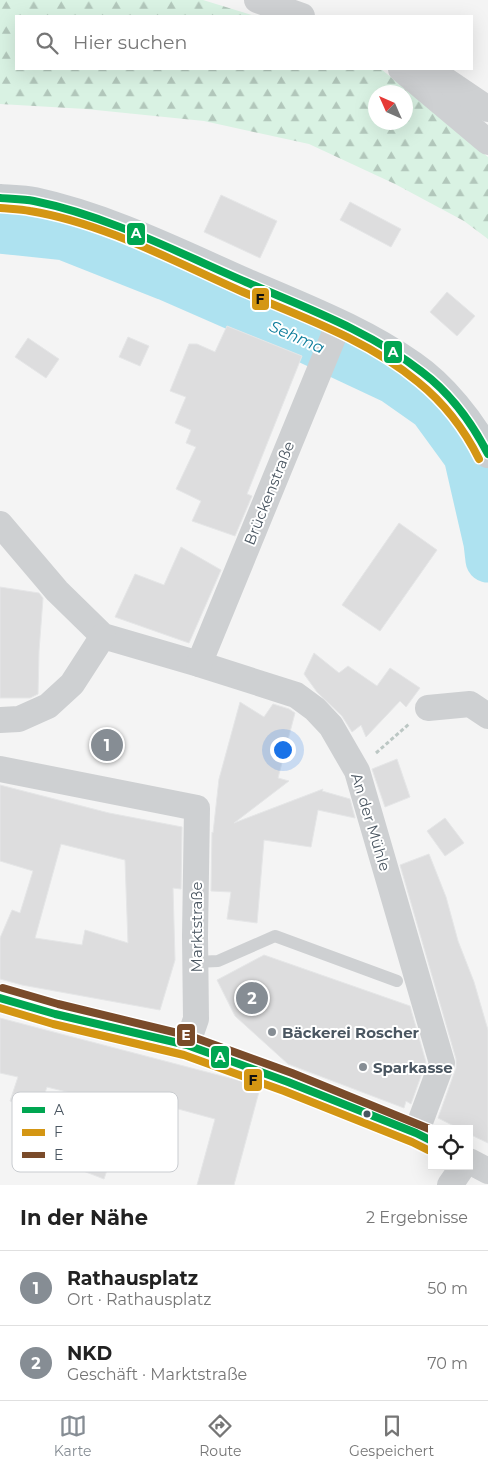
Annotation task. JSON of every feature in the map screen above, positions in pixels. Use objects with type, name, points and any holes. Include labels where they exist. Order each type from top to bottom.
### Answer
[{"type":"main road","points":[[0,198],[33,201],[81,215],[139,236],[336,331],[374,340],[415,366],[445,393],[464,416],[488,454]]},
{"type":"street","points":[[257,0],[299,15]]},
{"type":"street","points":[[402,70],[488,142]]},
{"type":"street","points":[[430,70],[488,109]]},
{"type":"street","name":"Brückenstraße","points":[[199,664],[336,331]]},
{"type":"street","name":"An der Mühle","points":[[0,524],[57,591],[103,636],[296,695],[315,709],[331,726],[357,771],[442,1063],[424,1137]]},
{"type":"street","points":[[0,720],[19,719],[48,706],[72,684],[103,636]]},
{"type":"street","points":[[428,708],[470,704],[488,716]]},
{"type":"street","name":"Marktstraße","points":[[0,769],[197,808],[196,1019],[187,1045]]},
{"type":"street","points":[[0,998],[55,1014],[187,1045],[288,1082],[424,1137]]},
{"type":"street","points":[[473,1163],[488,1171]]},
{"type":"street","points":[[450,1185],[460,1170]]},
{"type":"lane","points":[[196,962],[218,961],[275,936],[398,981]]},
{"type":"path","points":[[357,771],[428,708]]},
{"type":"green space","points":[[0,0],[203,0],[252,15],[15,15],[15,70],[382,70],[400,85],[368,85],[368,130],[413,130],[413,95],[488,157],[488,239],[464,221],[395,184],[309,144],[204,121],[86,109],[0,104]]},
{"type":"building","points":[[221,195],[277,221],[260,258],[204,232]]},
{"type":"building","points":[[350,202],[401,229],[391,247],[340,220]]},
{"type":"building","points":[[447,292],[475,316],[457,336],[430,312]]},
{"type":"building","points":[[227,326],[302,356],[247,494],[252,496],[235,536],[192,521],[201,501],[176,489],[196,447],[186,443],[191,430],[175,423],[186,397],[170,391],[189,344],[197,344],[215,352]]},
{"type":"building","points":[[128,337],[149,346],[140,366],[119,357]]},
{"type":"building","points":[[28,338],[59,359],[46,378],[15,357]]},
{"type":"building","points":[[399,523],[437,550],[380,631],[342,605]]},
{"type":"building","points":[[181,547],[221,570],[189,643],[115,617],[135,574],[164,585]]},
{"type":"building","points":[[0,587],[39,593],[43,598],[38,694],[30,698],[0,698]]},
{"type":"building","points":[[314,653],[339,673],[348,666],[377,686],[390,668],[420,688],[406,707],[400,701],[366,737],[361,725],[352,732],[342,716],[317,692],[304,674]]},
{"type":"building","points":[[240,702],[264,717],[273,704],[295,713],[278,778],[289,781],[234,823],[323,789],[322,791],[350,799],[355,818],[318,810],[311,847],[264,840],[257,923],[227,919],[231,892],[211,891],[212,832],[219,779]]},
{"type":"building","points":[[397,759],[410,797],[385,807],[372,769]]},
{"type":"building","points":[[0,785],[109,813],[182,827],[181,889],[173,888],[175,960],[160,1010],[22,985],[0,979],[0,938],[12,910],[20,913],[33,871],[0,861]],"holes":[[[61,844],[125,860],[128,943],[85,930],[82,945],[35,938]]]},
{"type":"building","points":[[445,818],[464,843],[445,856],[427,831]]},
{"type":"building","points":[[429,854],[446,897],[458,941],[474,982],[488,1030],[488,1143],[473,1136],[473,1125],[452,1125],[438,1118],[456,1068],[456,1059],[400,865]]},
{"type":"building","points":[[264,955],[410,1006],[426,1062],[411,1104],[406,1101],[404,1108],[288,1064],[235,1016],[217,980]]},
{"type":"building","points":[[0,1018],[245,1082],[260,1088],[234,1185],[197,1185],[215,1119],[178,1109],[178,1092],[67,1092],[47,1087],[45,1092],[13,1092],[18,1077],[0,1073]]},
{"type":"building","points":[[86,1172],[106,1172],[104,1179]]},
{"type":"waterway","name":"Sehma","points":[[0,231],[65,238],[166,278],[262,320],[394,382],[431,408],[466,456],[486,543],[488,560]]},
{"type":"transit line","name":"A","points":[[0,198],[34,201],[115,225],[359,332],[402,357],[442,389],[475,431],[488,454]]},
{"type":"transit line","name":"F","points":[[0,208],[26,210],[58,217],[112,234],[311,320],[356,342],[399,367],[427,390],[453,417],[479,459]]},
{"type":"transit line","name":"E","points":[[3,988],[58,1004],[190,1036],[292,1073],[428,1128]]},
{"type":"transit line","name":"A","points":[[0,998],[55,1014],[187,1045],[288,1082],[428,1139]]},
{"type":"transit line","name":"F","points":[[0,1008],[53,1024],[184,1055],[284,1091],[428,1150]]},
{"type":"place","name":"Rathausplatz","points":[[107,745]]},
{"type":"place","name":"NKD","points":[[252,998]]},
{"type":"place","name":"Bäckerei Roscher","points":[[272,1032]]},
{"type":"place","name":"Sparkasse","points":[[363,1067]]}]
